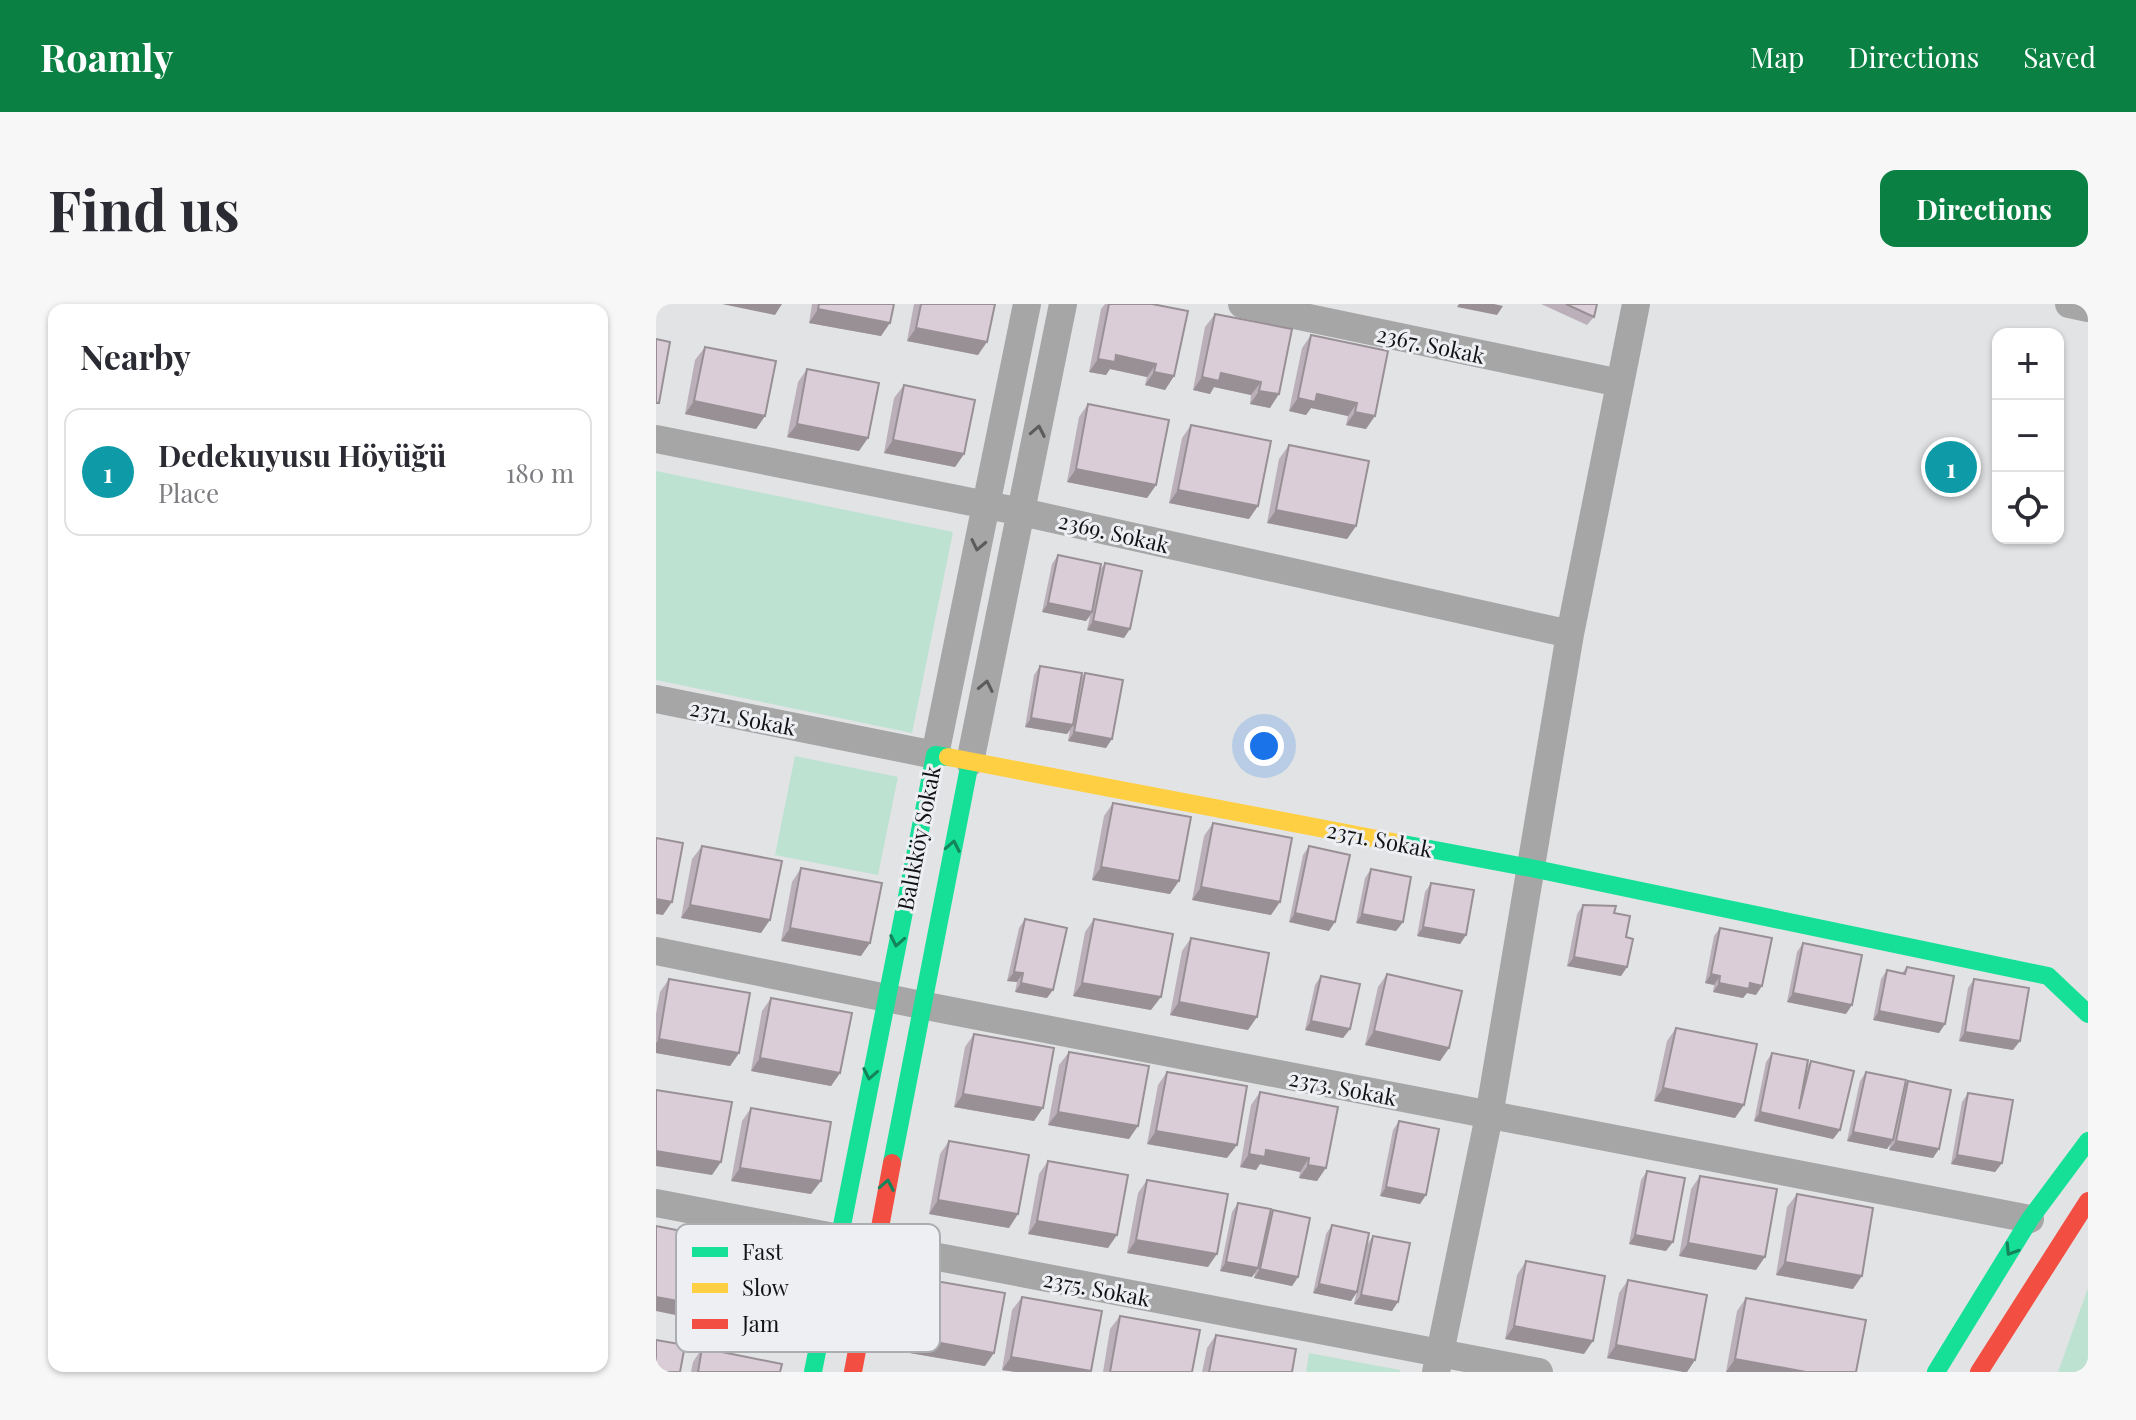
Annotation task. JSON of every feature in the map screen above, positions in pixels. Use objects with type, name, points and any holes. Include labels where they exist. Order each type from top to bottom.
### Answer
[{"type":"street","name":"Balıkköy Sokak","points":[[841,1224],[1027,304]]},
{"type":"street","name":"Balıkköy Sokak","points":[[880,1224],[921,1005],[1063,304]]},
{"type":"street","name":"2367. Sokak","points":[[1242,304],[1620,383]]},
{"type":"street","points":[[1438,1364],[1489,1116],[1570,634],[1636,304]]},
{"type":"street","points":[[2069,304],[2088,308]]},
{"type":"street","name":"2369. Sokak","points":[[656,439],[1022,512],[1570,634]]},
{"type":"street","name":"2371. Sokak","points":[[656,699],[1531,868],[2048,976],[2088,1014]]},
{"type":"street","name":"2373. Sokak","points":[[656,951],[1489,1116],[2030,1219]]},
{"type":"street","points":[[1936,1372],[2030,1219],[2088,1141]]},
{"type":"street","points":[[1979,1372],[2088,1201]]},
{"type":"street","name":"2375. Sokak","points":[[656,1203],[768,1224]]},
{"type":"street","name":"2375. Sokak","points":[[940,1259],[1438,1364],[1539,1372]]},
{"type":"street","name":"Balıkköy Sokak","points":[[813,1372],[817,1352]]},
{"type":"street","name":"Balıkköy Sokak","points":[[853,1372],[857,1352]]},
{"type":"green space","points":[[656,471],[953,532],[912,733],[656,680]]},
{"type":"green space","points":[[795,756],[898,777],[878,875],[775,855]]},
{"type":"green space","points":[[2088,1288],[2088,1372],[2058,1372]]},
{"type":"green space","points":[[1309,1353],[1400,1370],[1400,1372],[1306,1372]]},
{"type":"building","points":[[819,304],[894,304],[890,323],[818,309]]},
{"type":"building","points":[[921,304],[995,304],[987,342],[916,328]]},
{"type":"building","points":[[1109,304],[1152,304],[1188,311],[1174,376],[1154,372],[1156,364],[1116,355],[1115,362],[1098,359]]},
{"type":"building","points":[[1566,304],[1597,304],[1594,317]]},
{"type":"building","points":[[1215,314],[1292,329],[1279,394],[1259,391],[1261,382],[1221,373],[1219,381],[1202,377]]},
{"type":"building","points":[[1311,335],[1388,351],[1375,416],[1355,412],[1357,403],[1317,394],[1315,402],[1298,398]]},
{"type":"building","points":[[656,339],[670,342],[659,403],[656,403]]},
{"type":"building","points":[[705,347],[776,361],[765,416],[694,401]]},
{"type":"building","points":[[807,369],[879,383],[868,438],[797,424]]},
{"type":"building","points":[[904,385],[975,400],[964,454],[893,440]]},
{"type":"building","points":[[1088,404],[1169,420],[1156,485],[1076,469]]},
{"type":"building","points":[[1191,425],[1271,441],[1258,506],[1178,490]]},
{"type":"building","points":[[1289,445],[1369,461],[1356,526],[1276,510]]},
{"type":"building","points":[[1058,555],[1101,564],[1092,612],[1048,603]]},
{"type":"building","points":[[1105,563],[1142,571],[1130,629],[1093,621]]},
{"type":"building","points":[[1040,666],[1082,673],[1073,725],[1031,718]]},
{"type":"building","points":[[1085,673],[1123,680],[1112,739],[1074,732]]},
{"type":"building","points":[[1113,803],[1191,817],[1179,881],[1101,867]]},
{"type":"building","points":[[1213,823],[1292,838],[1280,902],[1201,887]]},
{"type":"building","points":[[656,838],[683,843],[672,902],[656,899]]},
{"type":"building","points":[[702,846],[782,861],[770,920],[690,905]]},
{"type":"building","points":[[1309,846],[1350,855],[1335,922],[1295,913]]},
{"type":"building","points":[[801,868],[882,883],[870,943],[790,928]]},
{"type":"building","points":[[1371,869],[1411,877],[1403,922],[1362,914]]},
{"type":"building","points":[[1431,883],[1474,890],[1466,935],[1423,927]]},
{"type":"building","points":[[1583,905],[1616,906],[1614,913],[1630,916],[1626,937],[1633,939],[1627,967],[1574,957]]},
{"type":"building","points":[[1025,919],[1067,928],[1053,990],[1021,983],[1023,973],[1014,972]]},
{"type":"building","points":[[1094,919],[1173,934],[1161,997],[1082,983]]},
{"type":"building","points":[[1720,928],[1772,938],[1762,986],[1750,983],[1749,989],[1719,983],[1720,976],[1711,974]]},
{"type":"building","points":[[1191,938],[1269,953],[1257,1017],[1179,1002]]},
{"type":"building","points":[[1803,943],[1862,955],[1852,1005],[1793,993]]},
{"type":"building","points":[[1907,967],[1954,976],[1945,1024],[1879,1011],[1887,970],[1905,974]]},
{"type":"building","points":[[1387,974],[1462,991],[1449,1048],[1374,1031]]},
{"type":"building","points":[[1321,976],[1360,984],[1350,1029],[1311,1021]]},
{"type":"building","points":[[669,979],[750,993],[739,1053],[659,1039]]},
{"type":"building","points":[[1974,979],[2029,988],[2020,1041],[1965,1032]]},
{"type":"building","points":[[771,998],[852,1013],[840,1073],[760,1058]]},
{"type":"building","points":[[1676,1028],[1757,1044],[1744,1105],[1663,1088]]},
{"type":"building","points":[[974,1034],[1054,1048],[1043,1108],[963,1094]]},
{"type":"building","points":[[1069,1052],[1149,1066],[1138,1126],[1058,1112]]},
{"type":"building","points":[[1772,1053],[1808,1060],[1799,1109],[1811,1061],[1854,1071],[1840,1130],[1760,1112]]},
{"type":"building","points":[[1167,1072],[1247,1086],[1237,1145],[1156,1131]]},
{"type":"building","points":[[1866,1072],[1906,1080],[1893,1140],[1853,1132]]},
{"type":"building","points":[[1908,1081],[1951,1090],[1939,1149],[1896,1141]]},
{"type":"building","points":[[656,1090],[732,1102],[721,1162],[656,1151]]},
{"type":"building","points":[[1260,1092],[1338,1107],[1326,1168],[1308,1165],[1309,1158],[1266,1150],[1265,1157],[1249,1154]]},
{"type":"building","points":[[1968,1093],[2013,1100],[2002,1163],[1957,1155]]},
{"type":"building","points":[[751,1108],[831,1122],[821,1181],[740,1168]]},
{"type":"building","points":[[1399,1121],[1439,1129],[1426,1195],[1386,1187]]},
{"type":"building","points":[[949,1141],[1029,1155],[1018,1214],[938,1200]]},
{"type":"building","points":[[1048,1161],[1128,1175],[1117,1235],[1037,1221]]},
{"type":"building","points":[[1647,1171],[1685,1178],[1673,1242],[1635,1235]]},
{"type":"building","points":[[1700,1176],[1777,1189],[1765,1257],[1688,1243]]},
{"type":"building","points":[[1147,1180],[1228,1194],[1217,1254],[1136,1240]]},
{"type":"building","points":[[1797,1194],[1873,1208],[1862,1276],[1785,1262]]},
{"type":"building","points":[[1238,1203],[1271,1209],[1258,1268],[1226,1262]]},
{"type":"building","points":[[1273,1210],[1310,1218],[1298,1277],[1260,1269]]},
{"type":"building","points":[[1332,1225],[1369,1233],[1357,1292],[1319,1284]]},
{"type":"building","points":[[656,1226],[676,1230],[676,1301],[656,1297]]},
{"type":"building","points":[[1373,1236],[1410,1243],[1398,1302],[1361,1295]]},
{"type":"building","points":[[1526,1261],[1605,1276],[1593,1341],[1514,1326]]},
{"type":"building","points":[[1628,1280],[1707,1295],[1695,1360],[1616,1345]]},
{"type":"building","points":[[940,1282],[1005,1293],[994,1353],[940,1343]]},
{"type":"building","points":[[1022,1297],[1102,1311],[1091,1371],[1011,1357]]},
{"type":"building","points":[[1746,1298],[1866,1320],[1856,1372],[1806,1372],[1735,1359]]},
{"type":"building","points":[[1120,1316],[1200,1330],[1192,1372],[1110,1372]]},
{"type":"building","points":[[1216,1335],[1296,1349],[1292,1372],[1209,1372]]},
{"type":"building","points":[[656,1340],[676,1343],[676,1352],[684,1352],[680,1372],[656,1372]]},
{"type":"building","points":[[701,1352],[722,1352],[782,1364],[780,1372],[698,1372]]},
{"type":"traffic: fast","points":[[842,1224],[935,755],[948,757]]},
{"type":"traffic: fast","points":[[892,1163],[970,762]]},
{"type":"traffic: fast","points":[[1398,843],[2048,976],[2088,1014]]},
{"type":"traffic: fast","points":[[1936,1372],[2030,1219],[2088,1141]]},
{"type":"traffic: fast","points":[[813,1372],[817,1352]]},
{"type":"traffic: slow","points":[[948,757],[1398,843]]},
{"type":"traffic: jam","points":[[881,1224],[892,1163]]},
{"type":"traffic: jam","points":[[1979,1372],[2088,1201]]},
{"type":"traffic: jam","points":[[853,1372],[857,1352]]},
{"type":"place","name":"Dedekuyusu Höyüğü","points":[[1951,467]]}]
